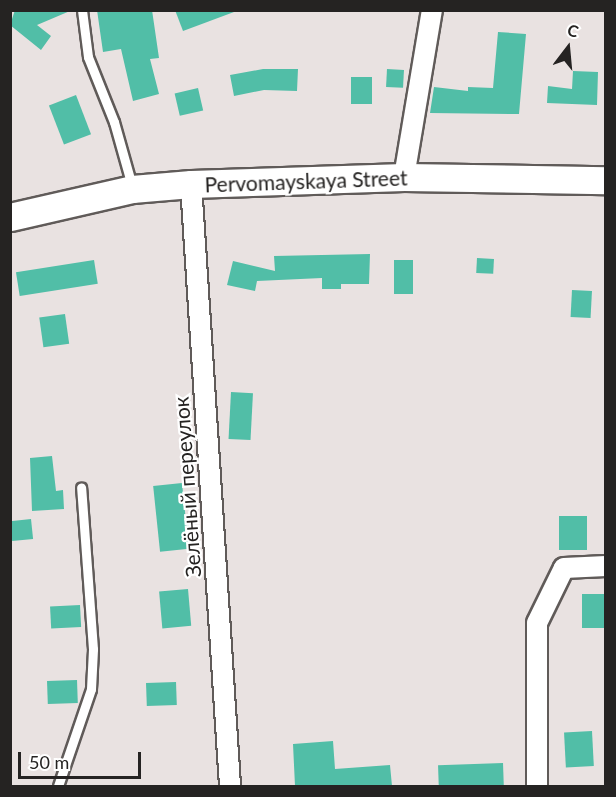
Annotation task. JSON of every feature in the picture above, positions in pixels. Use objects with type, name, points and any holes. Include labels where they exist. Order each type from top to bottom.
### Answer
[{"type":"main road","name":"Pervomayskaya Street","points":[[10,217],[132,189],[191,184],[404,177],[606,180]]},
{"type":"street","points":[[404,177],[432,10]]},
{"type":"street","name":"Зелёный переулок","points":[[191,184],[230,786]]},
{"type":"street","points":[[537,786],[537,623],[564,568],[606,566]]},
{"type":"lane","points":[[82,10],[88,57],[114,122],[132,189]]},
{"type":"lane","points":[[58,786],[91,689],[93,649],[81,487]]},
{"type":"building","points":[[15,10],[70,11],[37,25],[51,36],[41,50],[10,25]]},
{"type":"building","points":[[97,10],[152,10],[159,58],[150,59],[159,94],[133,101],[121,49],[103,52]]},
{"type":"building","points":[[175,10],[234,10],[234,12],[183,31]]},
{"type":"building","points":[[498,32],[526,34],[519,114],[430,113],[434,87],[468,91],[468,87],[493,88]]},
{"type":"building","points":[[263,69],[298,69],[297,91],[264,90],[234,96],[230,75]]},
{"type":"building","points":[[387,69],[404,70],[403,88],[386,87]]},
{"type":"building","points":[[573,71],[598,72],[597,105],[547,103],[548,86],[572,89]]},
{"type":"building","points":[[351,77],[372,77],[372,104],[351,104]]},
{"type":"building","points":[[198,88],[203,110],[180,116],[175,93]]},
{"type":"building","points":[[76,95],[91,134],[64,145],[49,105]]},
{"type":"building","points":[[370,254],[369,284],[341,284],[341,289],[322,289],[322,278],[257,281],[255,291],[227,285],[233,261],[275,271],[274,256]]},
{"type":"building","points":[[477,258],[494,259],[493,274],[476,273]]},
{"type":"building","points":[[94,260],[98,284],[20,296],[16,272]]},
{"type":"building","points":[[394,260],[413,260],[413,294],[394,294]]},
{"type":"building","points":[[572,290],[592,291],[591,318],[571,317]]},
{"type":"building","points":[[65,314],[69,344],[43,347],[39,318]]},
{"type":"building","points":[[231,392],[253,393],[251,440],[229,439]]},
{"type":"building","points":[[52,456],[56,491],[63,490],[64,509],[32,511],[30,458]]},
{"type":"building","points":[[182,483],[189,549],[160,552],[153,486]]},
{"type":"building","points":[[559,516],[587,516],[587,550],[559,550]]},
{"type":"building","points":[[31,519],[33,539],[12,541],[10,521]]},
{"type":"building","points":[[188,589],[191,626],[162,628],[159,592]]},
{"type":"building","points":[[582,594],[606,594],[606,628],[582,628]]},
{"type":"building","points":[[80,605],[81,627],[51,629],[50,607]]},
{"type":"building","points":[[77,680],[78,703],[48,704],[47,681]]},
{"type":"building","points":[[176,682],[177,705],[147,706],[146,683]]},
{"type":"building","points":[[592,731],[594,766],[566,767],[564,732]]},
{"type":"building","points":[[333,741],[335,769],[390,765],[392,786],[295,786],[293,744]]},
{"type":"building","points":[[503,763],[504,786],[439,786],[438,765]]}]
